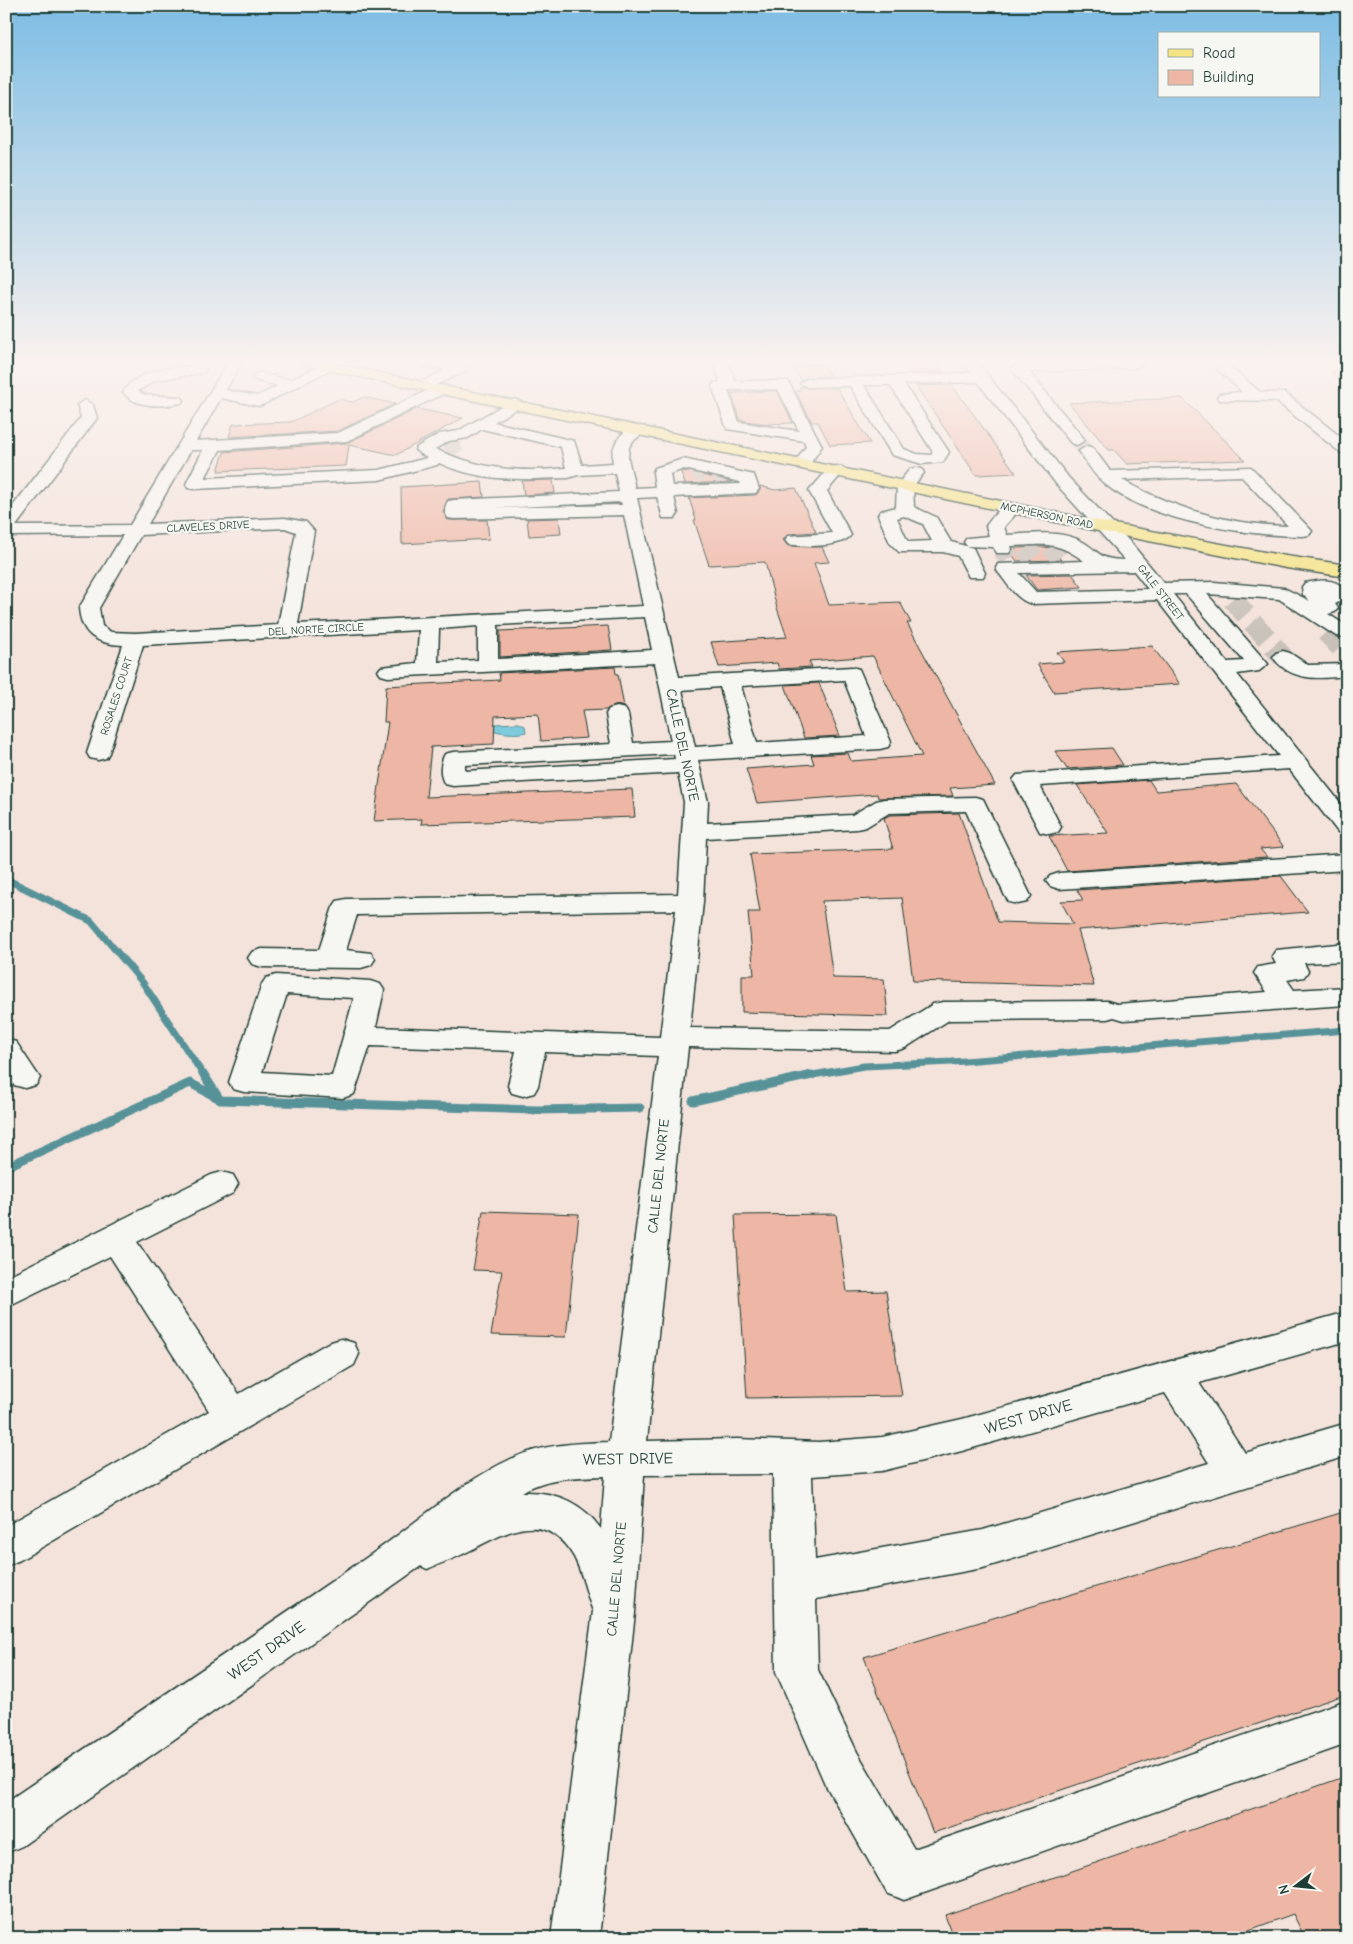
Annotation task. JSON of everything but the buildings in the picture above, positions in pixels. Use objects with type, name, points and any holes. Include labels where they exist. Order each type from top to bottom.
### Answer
[{"type":"main road","name":"MCPHERSON ROAD","points":[[750,453],[836,471],[920,470],[1012,508],[1212,548],[1331,608],[1347,571]]},
{"type":"street","points":[[6,527],[63,453]]},
{"type":"street","points":[[135,530],[181,453]]},
{"type":"street","points":[[210,453],[194,484],[379,475],[437,453]]},
{"type":"street","points":[[449,453],[457,465],[502,475],[568,473],[575,470],[627,488]]},
{"type":"street","points":[[570,453],[575,470]]},
{"type":"street","name":"CALLE DEL NORTE","points":[[575,1938],[614,1613],[626,1458],[690,902],[696,831],[696,802],[627,488],[622,453]]},
{"type":"street","points":[[673,491],[700,474],[719,453]]},
{"type":"street","points":[[802,464],[810,453]]},
{"type":"street","points":[[899,453],[908,457],[920,470]]},
{"type":"street","points":[[905,510],[920,470],[937,459],[941,453]]},
{"type":"street","name":"GALE STREET","points":[[1043,453],[1103,527],[1125,547],[1140,565],[1347,827]]},
{"type":"street","points":[[1088,453],[1112,482],[1180,514],[1272,532],[1303,531],[1244,471],[1107,476]]},
{"type":"street","points":[[662,472],[627,488],[454,514],[454,505],[627,488],[673,491],[718,481],[700,474],[683,464],[662,472]]},
{"type":"street","points":[[794,540],[836,539],[842,534],[818,491],[836,471]]},
{"type":"street","points":[[662,472],[673,491],[669,514]]},
{"type":"street","points":[[1012,508],[995,526],[1006,557],[1023,591],[1032,598],[1160,592],[1191,588],[1227,594],[1284,594],[1304,607],[1331,608]]},
{"type":"street","points":[[944,546],[930,521],[905,510],[888,515],[899,543],[905,548],[944,546],[966,552],[976,573]]},
{"type":"street","name":"CLAVELES DRIVE","points":[[6,531],[135,530],[285,523],[300,526],[305,531],[287,631]]},
{"type":"street","points":[[1212,548],[1237,525]]},
{"type":"street","name":"DEL NORTE CIRCLE","points":[[135,530],[89,608],[89,619],[100,636],[113,639],[135,639],[655,611]]},
{"type":"street","points":[[1006,557],[1030,553],[1056,552],[1071,543],[1104,566]]},
{"type":"street","points":[[1006,557],[1030,553],[1056,552],[1104,566],[1140,565]]},
{"type":"street","points":[[1191,588],[1258,664]]},
{"type":"street","points":[[488,620],[488,666]]},
{"type":"street","points":[[427,669],[429,623]]},
{"type":"street","name":"ROSALES COURT","points":[[98,753],[135,639]]},
{"type":"street","points":[[388,671],[664,656]]},
{"type":"street","points":[[1220,668],[1252,667],[1258,664],[1285,660],[1308,673],[1347,670]]},
{"type":"street","points":[[670,684],[852,673],[880,742],[748,750],[453,779],[453,759],[623,750],[686,756]]},
{"type":"street","points":[[728,681],[748,750]]},
{"type":"street","points":[[617,714],[623,750]]},
{"type":"street","points":[[1049,827],[1025,780],[1295,762]]},
{"type":"street","points":[[696,831],[857,822],[884,806],[975,804],[1018,896]]},
{"type":"street","points":[[1059,881],[1347,862]]},
{"type":"street","points":[[330,959],[346,907],[690,902]]},
{"type":"street","points":[[1286,1000],[1268,974],[1294,971],[1286,956],[1347,952]]},
{"type":"street","points":[[262,958],[361,959]]},
{"type":"street","points":[[276,984],[370,990],[359,1036],[342,1087],[244,1082],[276,984]]},
{"type":"street","points":[[359,1036],[534,1042],[895,1041],[943,1011],[1115,1011],[1347,996]]},
{"type":"street","points":[[524,1086],[534,1042]]},
{"type":"street","points":[[6,1049],[25,1078]]},
{"type":"street","points":[[6,1293],[222,1184]]},
{"type":"street","points":[[116,1238],[233,1416]]},
{"type":"street","name":"WEST DRIVE","points":[[6,1830],[395,1562],[475,1500],[526,1470],[568,1460],[737,1456],[819,1459],[882,1454],[962,1436],[1347,1326]]},
{"type":"street","points":[[6,1547],[341,1354]]},
{"type":"street","points":[[1173,1375],[1236,1472]]},
{"type":"street","points":[[795,1583],[982,1549],[1347,1439]]},
{"type":"street","points":[[792,1458],[797,1672],[841,1768],[904,1876],[1347,1722]]},
{"type":"street","points":[[395,1562],[442,1545],[509,1513],[544,1511],[561,1516],[577,1527],[589,1546],[614,1613]]},
{"type":"water","points":[[519,723],[525,726],[526,732],[508,733],[490,729],[494,724]]},
{"type":"waterway","points":[[6,879],[91,921],[143,983],[204,1076]]},
{"type":"waterway","points":[[809,1076],[864,1066],[952,1062],[1347,1030]]},
{"type":"waterway","points":[[204,1075],[219,1098]]},
{"type":"waterway","points":[[693,1101],[809,1076]]},
{"type":"waterway","points":[[6,1167],[190,1083],[219,1098]]},
{"type":"waterway","points":[[219,1098],[537,1110],[640,1108]]},
{"type":"tunnel","points":[[694,478],[700,473]]},
{"type":"tunnel","points":[[716,483],[722,478]]},
{"type":"tunnel","points":[[1052,546],[1060,557]]},
{"type":"tunnel","points":[[1026,548],[1033,558]]},
{"type":"tunnel","points":[[1003,549],[1009,559]]},
{"type":"tunnel","points":[[1232,599],[1283,657]]},
{"type":"tunnel","points":[[1326,632],[1347,654]]}]
